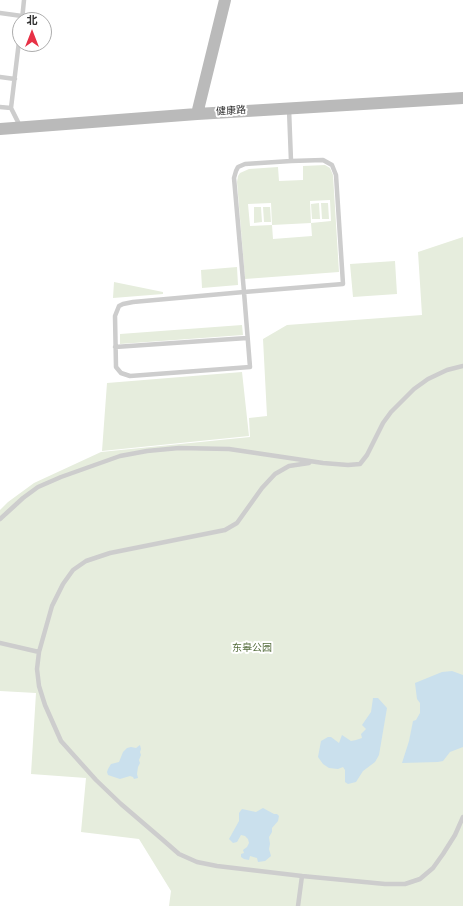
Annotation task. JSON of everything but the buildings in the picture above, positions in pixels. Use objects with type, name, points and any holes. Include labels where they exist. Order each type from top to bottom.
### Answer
[{"type":"main road","points":[[197,114],[225,0]]},
{"type":"main road","name":"健康路","points":[[0,129],[197,114],[463,98]]},
{"type":"lane","points":[[23,12],[24,0]]},
{"type":"lane","points":[[0,14],[12,16]]},
{"type":"lane","points":[[18,52],[11,108],[21,127]]},
{"type":"lane","points":[[0,77],[15,79]]},
{"type":"lane","points":[[0,108],[11,108]]},
{"type":"lane","points":[[288,108],[291,161]]},
{"type":"lane","points":[[291,161],[245,164],[238,168],[234,178],[244,292],[248,338],[250,367],[130,376],[121,373],[116,367],[116,312],[119,306],[123,304],[133,302],[244,292],[343,284],[335,170],[332,165],[323,160],[291,161]]},
{"type":"lane","points":[[115,347],[248,338]]},
{"type":"lane","points":[[0,519],[23,498],[38,487],[61,477],[120,456],[147,451],[178,448],[229,449],[315,462],[348,465],[360,464],[367,456],[383,424],[391,412],[414,389],[434,376],[447,370],[463,366]]},
{"type":"lane","points":[[315,462],[289,466],[275,474],[262,488],[237,522],[225,530],[110,553],[86,561],[73,570],[63,584],[52,606],[39,652],[36,669],[44,705],[61,741],[96,780],[121,804],[180,854],[188,859],[202,864],[385,884],[413,883],[427,874],[436,864],[455,835],[463,817]]},
{"type":"lane","points":[[0,643],[39,652]]},
{"type":"lane","points":[[298,906],[302,876]]},
{"type":"green space","points":[[325,165],[330,168],[333,175],[339,272],[245,279],[237,182],[238,176],[240,173],[249,169],[278,167],[279,181],[303,180],[303,166]],"holes":[[[330,200],[331,221],[311,223],[310,201]],[[271,203],[272,225],[250,226],[248,204]],[[311,223],[312,236],[273,239],[272,225]]]},
{"type":"green space","points":[[319,203],[320,219],[312,219],[311,204]]},
{"type":"green space","points":[[321,203],[328,203],[329,219],[322,219]]},
{"type":"green space","points":[[254,207],[261,207],[262,222],[254,223]]},
{"type":"green space","points":[[263,207],[270,207],[271,222],[264,222]]},
{"type":"green space","name":"东皋公园","points":[[463,237],[463,906],[169,906],[171,891],[139,839],[81,832],[86,778],[31,774],[36,693],[0,691],[0,510],[8,502],[34,483],[101,452],[250,437],[249,418],[267,416],[263,339],[287,325],[422,315],[418,252]]},
{"type":"green space","points":[[395,261],[397,294],[353,297],[350,264]]},
{"type":"green space","points":[[237,267],[238,285],[202,288],[201,270]]},
{"type":"green space","points":[[114,282],[163,292],[163,294],[113,298]]},
{"type":"green space","points":[[242,325],[243,335],[120,344],[120,334]]},
{"type":"green space","points":[[242,372],[249,436],[102,451],[107,383]]},
{"type":"water","points":[[452,671],[463,675],[463,747],[450,752],[443,761],[402,763],[413,721],[416,720],[420,713],[420,703],[417,699],[415,683],[442,672]]},
{"type":"water","points":[[373,698],[378,698],[387,708],[379,755],[375,762],[363,771],[356,782],[348,784],[345,782],[345,770],[343,767],[338,769],[329,768],[323,764],[318,757],[321,741],[331,737],[339,743],[342,735],[351,741],[362,738],[361,734],[366,729],[362,725],[371,712]]},
{"type":"water","points":[[140,745],[141,755],[137,774],[138,778],[134,779],[130,776],[120,779],[108,775],[107,772],[111,764],[119,762],[123,752],[127,748],[136,748]]},
{"type":"water","points":[[263,808],[279,816],[278,821],[272,828],[272,832],[269,837],[269,849],[271,856],[265,861],[258,862],[257,858],[250,856],[249,860],[244,859],[241,857],[241,854],[244,853],[243,850],[249,843],[248,839],[241,835],[237,842],[233,843],[229,839],[239,821],[239,813],[242,809],[256,812]]}]
